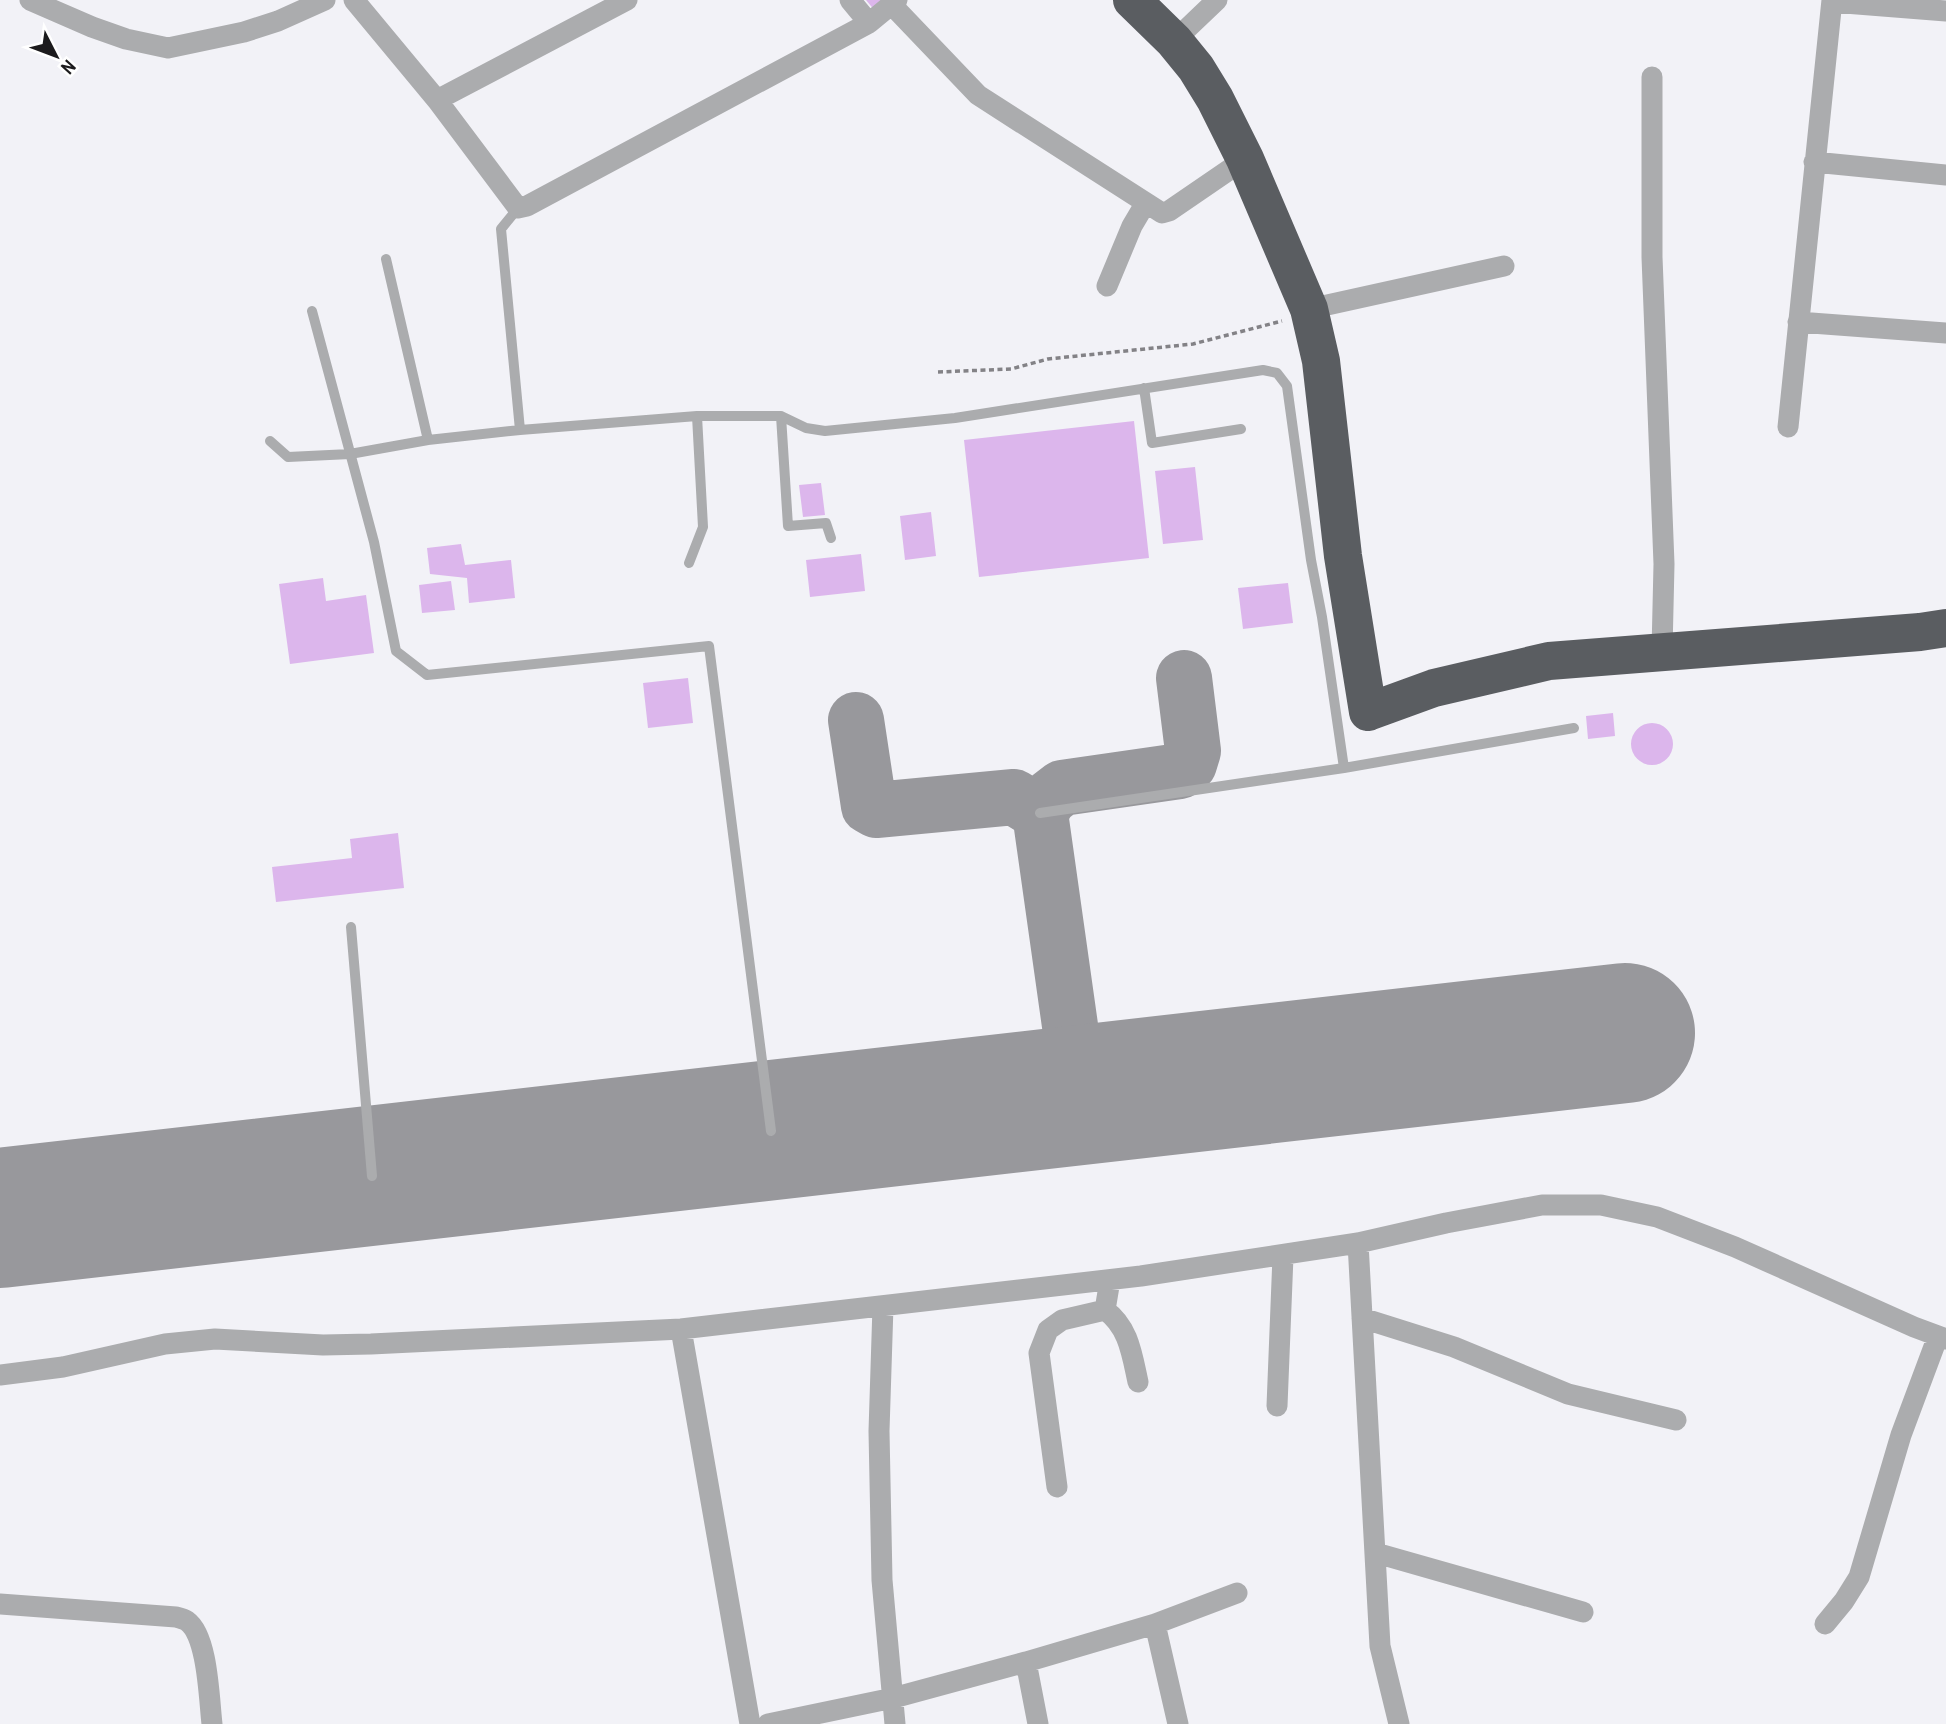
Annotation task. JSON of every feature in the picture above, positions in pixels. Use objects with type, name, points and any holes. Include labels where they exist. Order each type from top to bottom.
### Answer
[{"type":"highway","points":[[1132,0],[1174,41],[1196,68],[1215,99],[1245,159],[1310,311],[1321,361],[1327,558],[1368,712],[1388,722],[1554,683],[1946,652]]},
{"type":"highway","points":[[1368,712],[1434,688],[1549,661],[1946,628]]},
{"type":"street","points":[[30,0],[126,39],[175,48],[267,25],[325,0]]},
{"type":"street","points":[[354,0],[437,100],[518,208],[527,206],[869,23],[895,2],[978,95],[1161,213],[1170,211],[1245,159]]},
{"type":"street","points":[[437,100],[627,0]]},
{"type":"street","points":[[850,0],[869,23]]},
{"type":"street","points":[[1174,41],[1217,0]]},
{"type":"street","points":[[1788,426],[1832,1],[1946,11]]},
{"type":"street","points":[[1652,77],[1652,257],[1664,564],[1662,651]]},
{"type":"street","points":[[1814,162],[1946,175]]},
{"type":"street","points":[[1107,286],[1132,226],[1145,204]]},
{"type":"street","points":[[1310,311],[1504,266]]},
{"type":"street","points":[[1798,321],[1946,333]]},
{"type":"street","points":[[0,1375],[63,1367],[165,1344],[215,1339],[323,1345],[371,1344],[681,1329],[1110,1280],[1358,1243],[1542,1205],[1601,1205],[1657,1217],[1735,1247],[1942,1337],[1901,1435],[1859,1577],[1825,1624]]},
{"type":"street","points":[[1358,1243],[1380,1646],[1399,1724]]},
{"type":"street","points":[[1277,1406],[1283,1256]]},
{"type":"street","points":[[1105,1310],[1110,1280]]},
{"type":"street","points":[[883,1306],[879,1431],[882,1580],[895,1724]]},
{"type":"street","points":[[1056,1487],[1040,1353],[1048,1330],[1062,1320],[1082,1313],[1105,1310],[1114,1316],[1127,1335],[1139,1382]]},
{"type":"street","points":[[1362,1318],[1454,1347],[1568,1394],[1676,1420]]},
{"type":"street","points":[[681,1329],[750,1724]]},
{"type":"street","points":[[1376,1553],[1583,1612]]},
{"type":"street","points":[[768,1724],[892,1698],[1026,1662],[1155,1624],[1237,1593]]},
{"type":"street","points":[[0,1604],[176,1617],[187,1622],[196,1633],[203,1654],[212,1724]]},
{"type":"street","points":[[1155,1624],[1178,1724]]},
{"type":"street","points":[[1026,1662],[1038,1724]]},
{"type":"lane","points":[[518,208],[501,229],[520,430]]},
{"type":"lane","points":[[386,259],[428,440]]},
{"type":"lane","points":[[312,311],[374,542],[396,650],[427,674],[709,646],[771,1131]]},
{"type":"lane","points":[[270,441],[288,457],[350,454],[428,440],[697,416],[781,416],[806,428],[825,431],[955,418],[1263,370],[1277,373],[1287,386],[1327,558],[1322,617],[1345,768]]},
{"type":"lane","points":[[1144,388],[1152,443],[1241,429]]},
{"type":"lane","points":[[689,563],[703,527],[697,416]]},
{"type":"lane","points":[[781,416],[788,526],[826,523],[831,538]]},
{"type":"lane","points":[[1040,813],[1345,768],[1574,728]]},
{"type":"lane","points":[[351,927],[372,1176]]},
{"type":"path","points":[[938,372],[1011,369],[1048,359],[1193,344],[1310,311]]},
{"type":"building","points":[[866,0],[887,0],[875,11]]},
{"type":"building","points":[[1134,421],[1149,558],[979,577],[964,440]]},
{"type":"building","points":[[1195,467],[1203,540],[1163,544],[1155,471]]},
{"type":"building","points":[[821,483],[825,515],[803,517],[799,485]]},
{"type":"building","points":[[931,512],[936,556],[905,560],[900,516]]},
{"type":"building","points":[[461,544],[465,565],[511,560],[515,598],[469,603],[467,578],[430,574],[427,548]]},
{"type":"building","points":[[861,554],[865,591],[810,597],[806,560]]},
{"type":"building","points":[[323,578],[326,601],[366,595],[374,653],[290,664],[279,584]]},
{"type":"building","points":[[451,581],[455,610],[422,613],[419,585]]},
{"type":"building","points":[[1288,583],[1293,623],[1243,629],[1238,588]]},
{"type":"building","points":[[688,678],[693,723],[648,728],[643,683]]},
{"type":"building","points":[[1613,713],[1615,736],[1588,739],[1586,716]]},
{"type":"building","points":[[1652,723],[1667,729],[1673,744],[1667,759],[1652,765],[1637,759],[1631,744],[1637,729]]},
{"type":"building","points":[[398,833],[404,888],[276,902],[272,867],[352,858],[350,839]]},
{"type":"taxiway","points":[[1124,1091],[1099,1075],[1073,1047],[1040,813],[1049,798],[1062,788],[1180,771],[1189,764],[1193,751],[1184,678]]},
{"type":"taxiway","points":[[856,720],[869,806],[876,810],[1014,797],[1040,813]]},
{"type":"taxiway","points":[[1035,1101],[1059,1074],[1073,1047]]},
{"type":"runway","points":[[0,1218],[1625,1033]]}]
